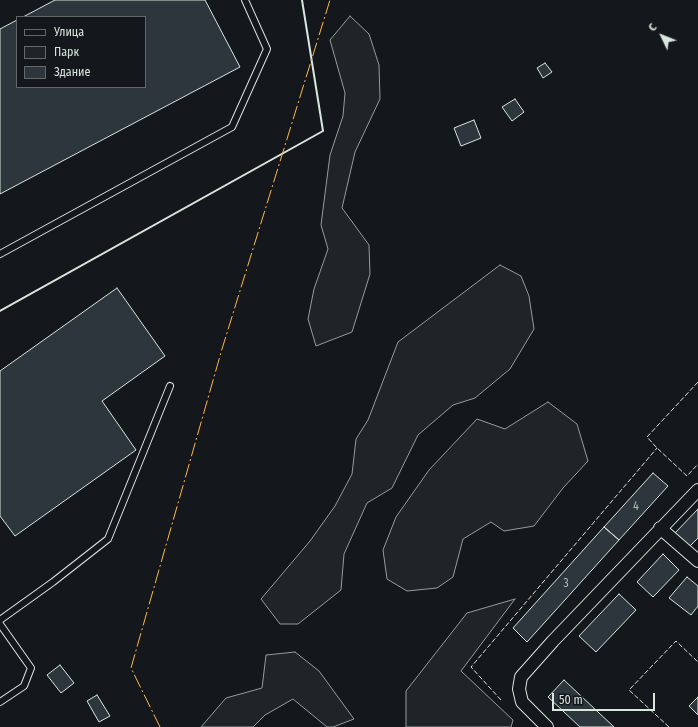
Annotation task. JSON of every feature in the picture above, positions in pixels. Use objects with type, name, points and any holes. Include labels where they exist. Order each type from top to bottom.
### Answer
[{"type":"street","points":[[547,727],[522,702],[519,689],[521,677],[553,641],[698,490]]},
{"type":"street","points":[[660,528],[698,561]]},
{"type":"lane","points":[[0,254],[232,127],[267,48],[245,0]]},
{"type":"lane","points":[[0,620],[53,582],[108,539],[170,386]]},
{"type":"lane","points":[[0,624],[31,668],[24,686],[0,702]]},
{"type":"green space","points":[[350,16],[369,34],[379,65],[380,99],[355,152],[342,208],[369,245],[370,274],[352,332],[316,346],[308,319],[314,289],[328,249],[321,225],[330,155],[343,116],[345,93],[330,40]]},
{"type":"green space","points":[[500,265],[521,276],[529,296],[534,329],[510,369],[475,398],[453,405],[418,435],[392,488],[367,503],[344,554],[341,590],[298,624],[280,624],[261,599],[310,541],[335,506],[352,474],[356,439],[368,420],[398,342]]},
{"type":"green space","points":[[548,402],[577,424],[588,461],[563,488],[534,526],[504,531],[491,522],[463,539],[453,577],[437,588],[407,591],[387,579],[383,550],[396,517],[429,470],[477,419],[505,429]]},
{"type":"green space","points":[[515,599],[461,671],[513,720],[511,727],[406,727],[406,691],[467,613]]},
{"type":"green space","points":[[295,652],[319,671],[354,719],[333,727],[327,727],[293,699],[265,715],[253,727],[201,727],[226,698],[262,688],[266,655]]},
{"type":"building","points":[[55,0],[205,0],[240,67],[0,194],[0,29],[16,21],[16,88],[146,88],[146,16],[25,16]]},
{"type":"building","points":[[545,63],[552,72],[543,78],[537,68]]},
{"type":"building","points":[[515,99],[524,112],[512,121],[502,107]]},
{"type":"building","points":[[474,120],[481,138],[461,146],[454,128]]},
{"type":"building","points":[[117,288],[165,356],[102,401],[136,450],[15,536],[0,516],[0,371]]},
{"type":"building","points":[[653,473],[668,486],[619,540],[604,527]]},
{"type":"building","points":[[698,509],[698,538],[689,547],[675,533]]},
{"type":"building","points":[[604,527],[619,540],[527,642],[513,628]]},
{"type":"building","points":[[663,554],[679,570],[653,597],[637,582]]},
{"type":"building","points":[[687,577],[698,586],[698,606],[691,615],[669,598]]},
{"type":"building","points":[[619,594],[636,610],[596,652],[579,636]]},
{"type":"building","points":[[60,665],[74,683],[61,693],[47,675]]},
{"type":"building","points":[[564,680],[614,727],[580,727],[548,697]]},
{"type":"building","points":[[97,695],[110,716],[99,722],[87,701]]},
{"type":"building","points":[[698,697],[698,715],[689,706]]},
{"type":"fence","points":[[698,382],[647,437],[687,476],[698,464]]},
{"type":"fence","points":[[501,700],[471,667],[657,448]]},
{"type":"fence","points":[[669,727],[629,690],[676,641],[698,662]]},
{"type":"wall","points":[[0,311],[323,131],[302,0]]},
{"type":"power","points":[[160,727],[131,668],[222,349],[330,0]]}]
